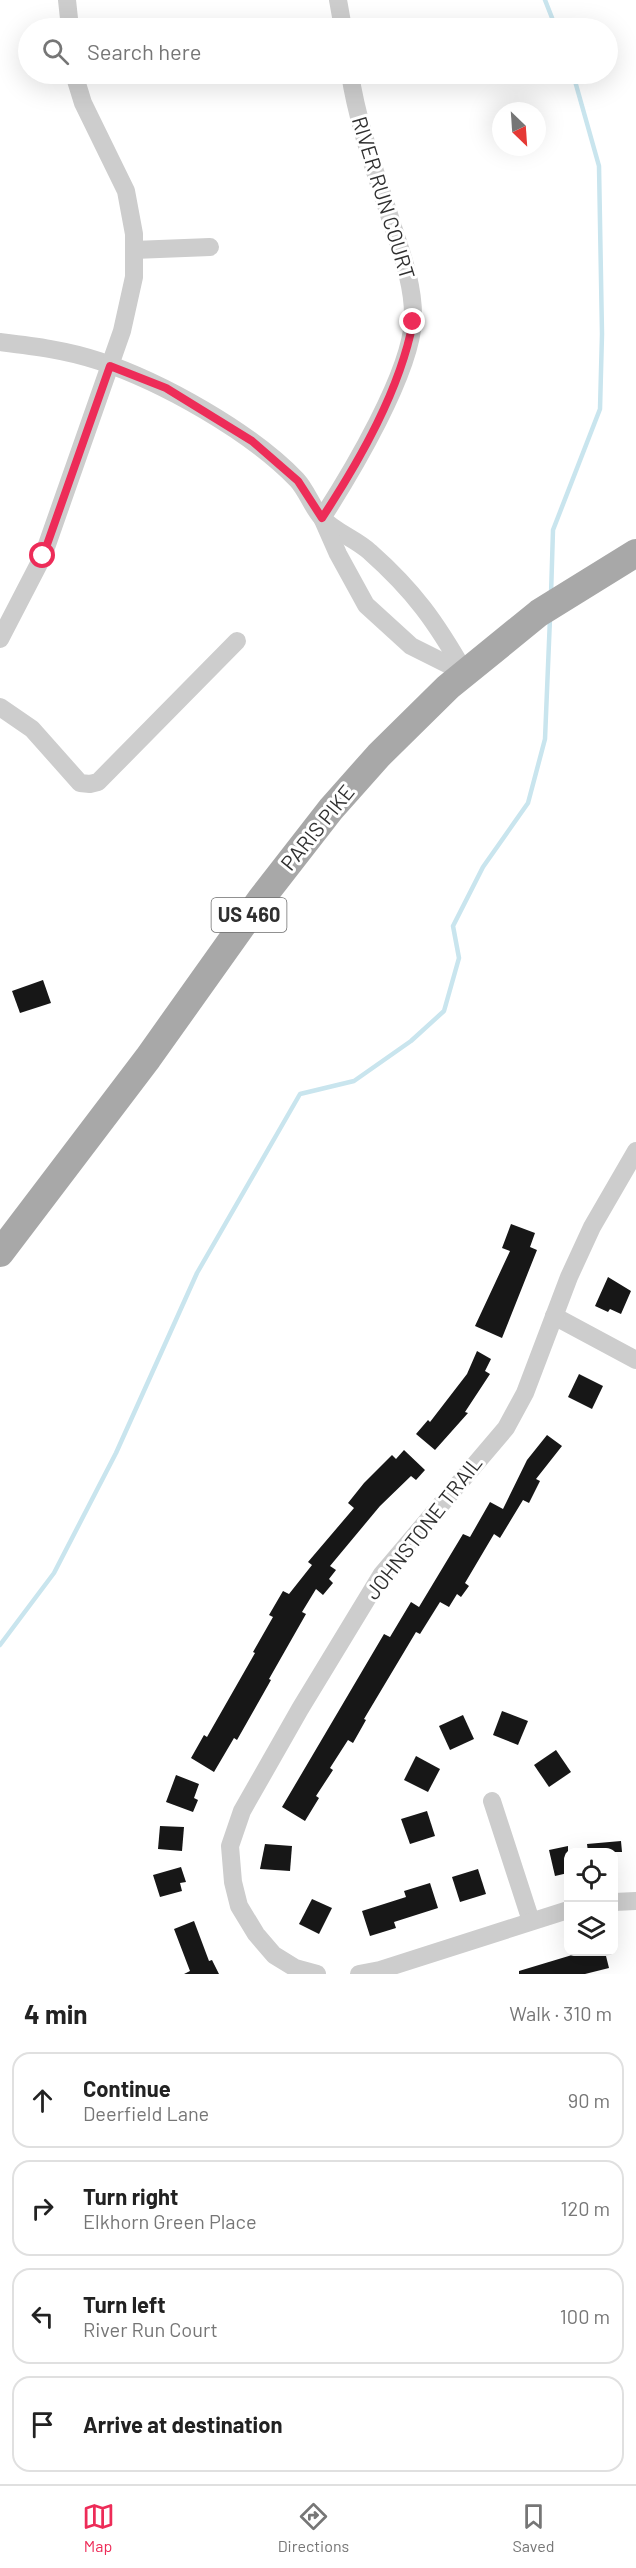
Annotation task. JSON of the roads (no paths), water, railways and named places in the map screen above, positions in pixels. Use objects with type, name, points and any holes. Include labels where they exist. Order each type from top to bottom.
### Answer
[{"type":"main road","name":"PARIS PIKE","points":[[0,1253],[148,1058],[261,899],[331,809],[379,755],[448,687],[539,613],[636,554]]},
{"type":"street","points":[[66,0],[69,18]]},
{"type":"street","points":[[338,0],[341,18]]},
{"type":"street","points":[[0,639],[43,556],[122,331],[134,277],[134,234],[126,191],[83,103],[77,84]]},
{"type":"street","name":"RIVER RUN COURT","points":[[322,518],[349,477],[396,382],[408,348],[413,322],[406,269],[355,104],[352,84]]},
{"type":"street","points":[[134,250],[210,247]]},
{"type":"street","points":[[0,342],[43,348],[110,366],[166,388],[252,441],[298,481],[322,518],[338,554],[366,605],[411,646],[465,673]]},
{"type":"street","points":[[322,518],[368,549],[406,585],[439,627],[465,673]]},
{"type":"street","points":[[0,707],[32,729],[80,783],[98,782],[237,641]]},
{"type":"street","name":"JOHNSTONE TRAIL","points":[[317,1974],[295,1968],[274,1955],[256,1934],[238,1906],[233,1882],[230,1845],[239,1819],[260,1777],[382,1574],[506,1428],[525,1393],[554,1316],[592,1227],[636,1151]]},
{"type":"street","points":[[554,1316],[636,1360]]},
{"type":"street","points":[[492,1801],[531,1921]]},
{"type":"street","points":[[618,1902],[636,1901]]},
{"type":"street","points":[[359,1974],[380,1970],[564,1911]]},
{"type":"waterway","points":[[545,0],[552,18]]},
{"type":"waterway","points":[[551,595],[553,530],[600,409],[602,334],[599,166],[576,84]]},
{"type":"waterway","points":[[0,1645],[54,1573],[116,1453],[197,1273],[300,1094],[354,1081],[411,1041],[444,1011],[459,958],[453,926],[483,867],[528,803],[545,739],[550,618]]}]
